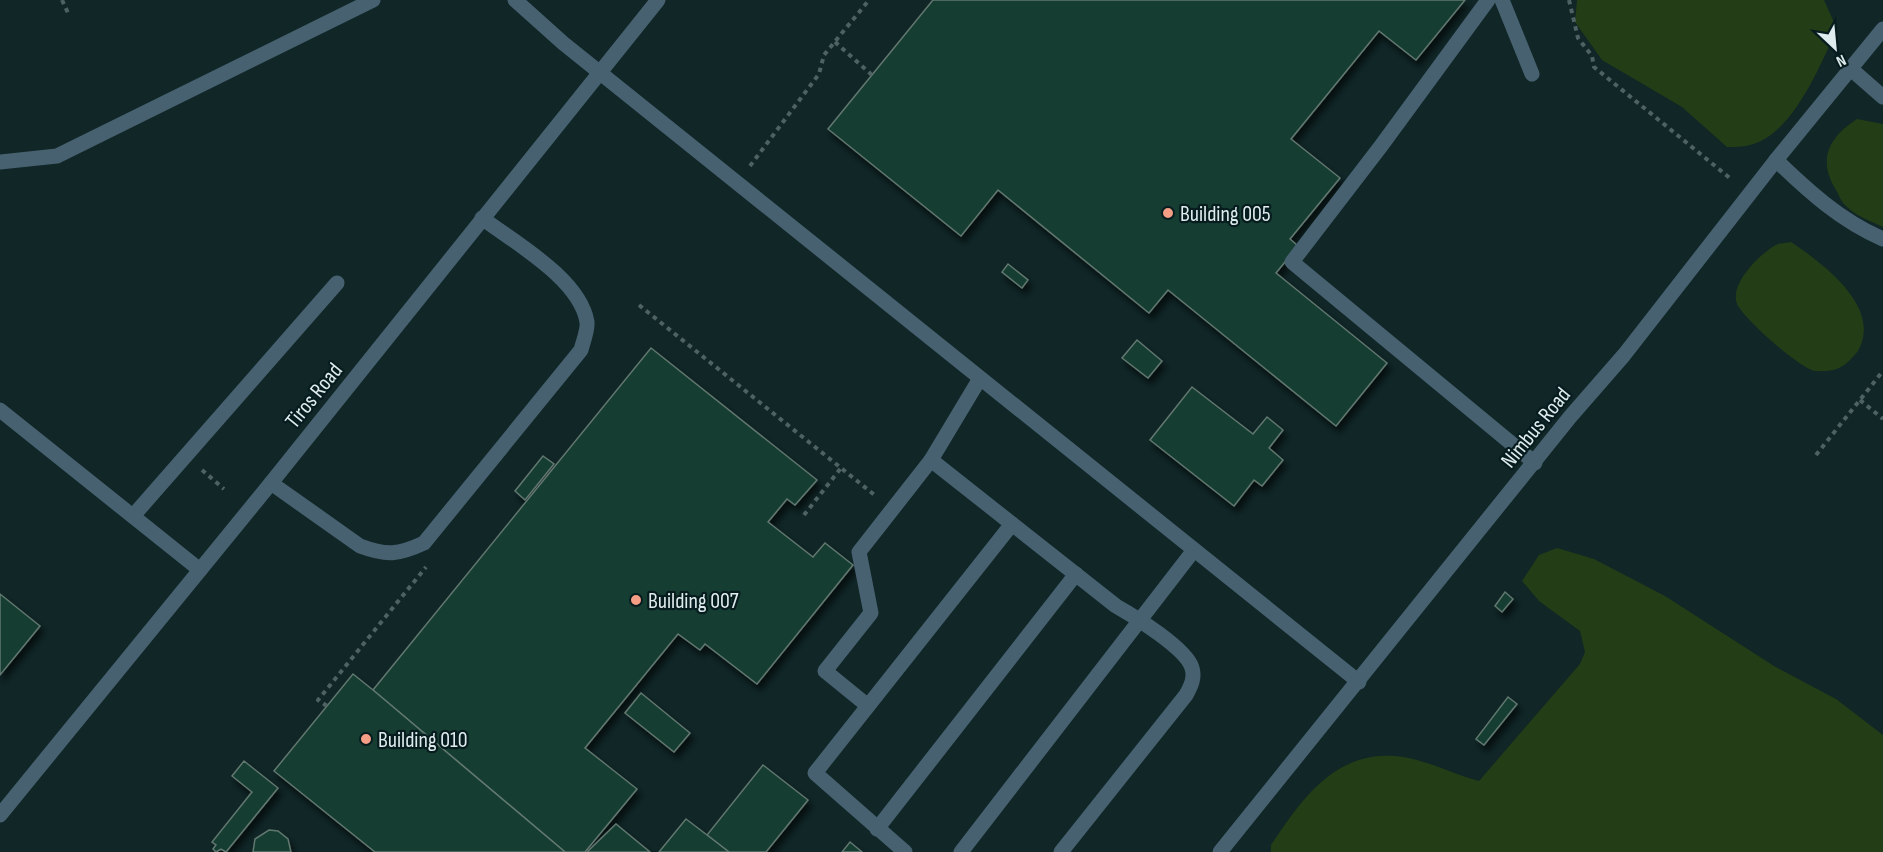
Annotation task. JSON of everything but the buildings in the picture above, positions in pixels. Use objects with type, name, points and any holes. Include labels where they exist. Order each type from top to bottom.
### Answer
[{"type":"street","points":[[0,162],[57,156],[373,0]]},
{"type":"street","points":[[515,0],[536,22],[979,380],[1359,682]]},
{"type":"street","name":"Tiros Road","points":[[0,815],[271,483],[598,72],[658,0]]},
{"type":"street","points":[[1488,0],[1382,147],[1292,262],[1535,463]]},
{"type":"street","points":[[1502,0],[1532,74]]},
{"type":"street","name":"Nimbus Road","points":[[1221,852],[1624,355],[1776,160],[1883,29]]},
{"type":"street","points":[[1851,69],[1883,97]]},
{"type":"street","points":[[1776,160],[1817,199],[1867,232],[1883,239]]},
{"type":"street","points":[[271,483],[360,546],[374,551],[400,554],[424,543],[581,350],[588,324],[578,299],[564,280],[482,218]]},
{"type":"street","points":[[133,516],[337,283]]},
{"type":"street","points":[[868,705],[825,671],[871,613],[859,552],[931,460],[979,380]]},
{"type":"street","points":[[0,410],[200,570]]},
{"type":"street","points":[[931,460],[1076,574],[1140,620],[1185,656],[1192,667],[1193,682],[1186,695],[1061,852]]},
{"type":"street","points":[[905,852],[815,773],[1011,524]]},
{"type":"street","points":[[961,852],[1194,549]]},
{"type":"street","points":[[877,829],[1076,574]]},
{"type":"path","points":[[62,0],[68,13]]},
{"type":"path","points":[[745,173],[819,75],[824,55],[869,0]]},
{"type":"path","points":[[1569,0],[1578,38],[1592,56],[1594,67],[1731,179]]},
{"type":"path","points":[[836,42],[872,75]]},
{"type":"path","points":[[639,305],[892,509]]},
{"type":"path","points":[[1816,455],[1883,371]]},
{"type":"path","points":[[1860,400],[1883,419]]},
{"type":"path","points":[[185,456],[224,489]]},
{"type":"path","points":[[804,515],[841,468]]},
{"type":"path","points":[[327,706],[318,700],[432,560]]},
{"type":"green space","points":[[1577,0],[1824,0],[1837,29],[1803,97],[1779,128],[1765,139],[1750,145],[1727,147],[1682,107],[1602,60],[1575,22]]},
{"type":"green space","points":[[1857,119],[1883,124],[1883,227],[1850,210],[1844,204],[1830,179],[1827,168],[1829,150],[1833,141],[1839,133]]},
{"type":"green space","points":[[1791,242],[1818,262],[1846,288],[1862,318],[1864,335],[1858,351],[1844,365],[1835,370],[1809,369],[1761,331],[1737,304],[1738,287],[1755,261],[1778,244]]},
{"type":"green space","points":[[1557,548],[1594,559],[1665,596],[1774,666],[1836,699],[1883,735],[1883,852],[1271,852],[1271,845],[1308,796],[1337,770],[1355,761],[1374,757],[1406,757],[1479,781],[1580,664],[1585,652],[1580,631],[1539,601],[1522,581],[1539,555]]},
{"type":"place","name":"Building 005","points":[[1168,213]]},
{"type":"place","name":"Building 007","points":[[636,600]]},
{"type":"place","name":"Building 010","points":[[366,739]]}]
